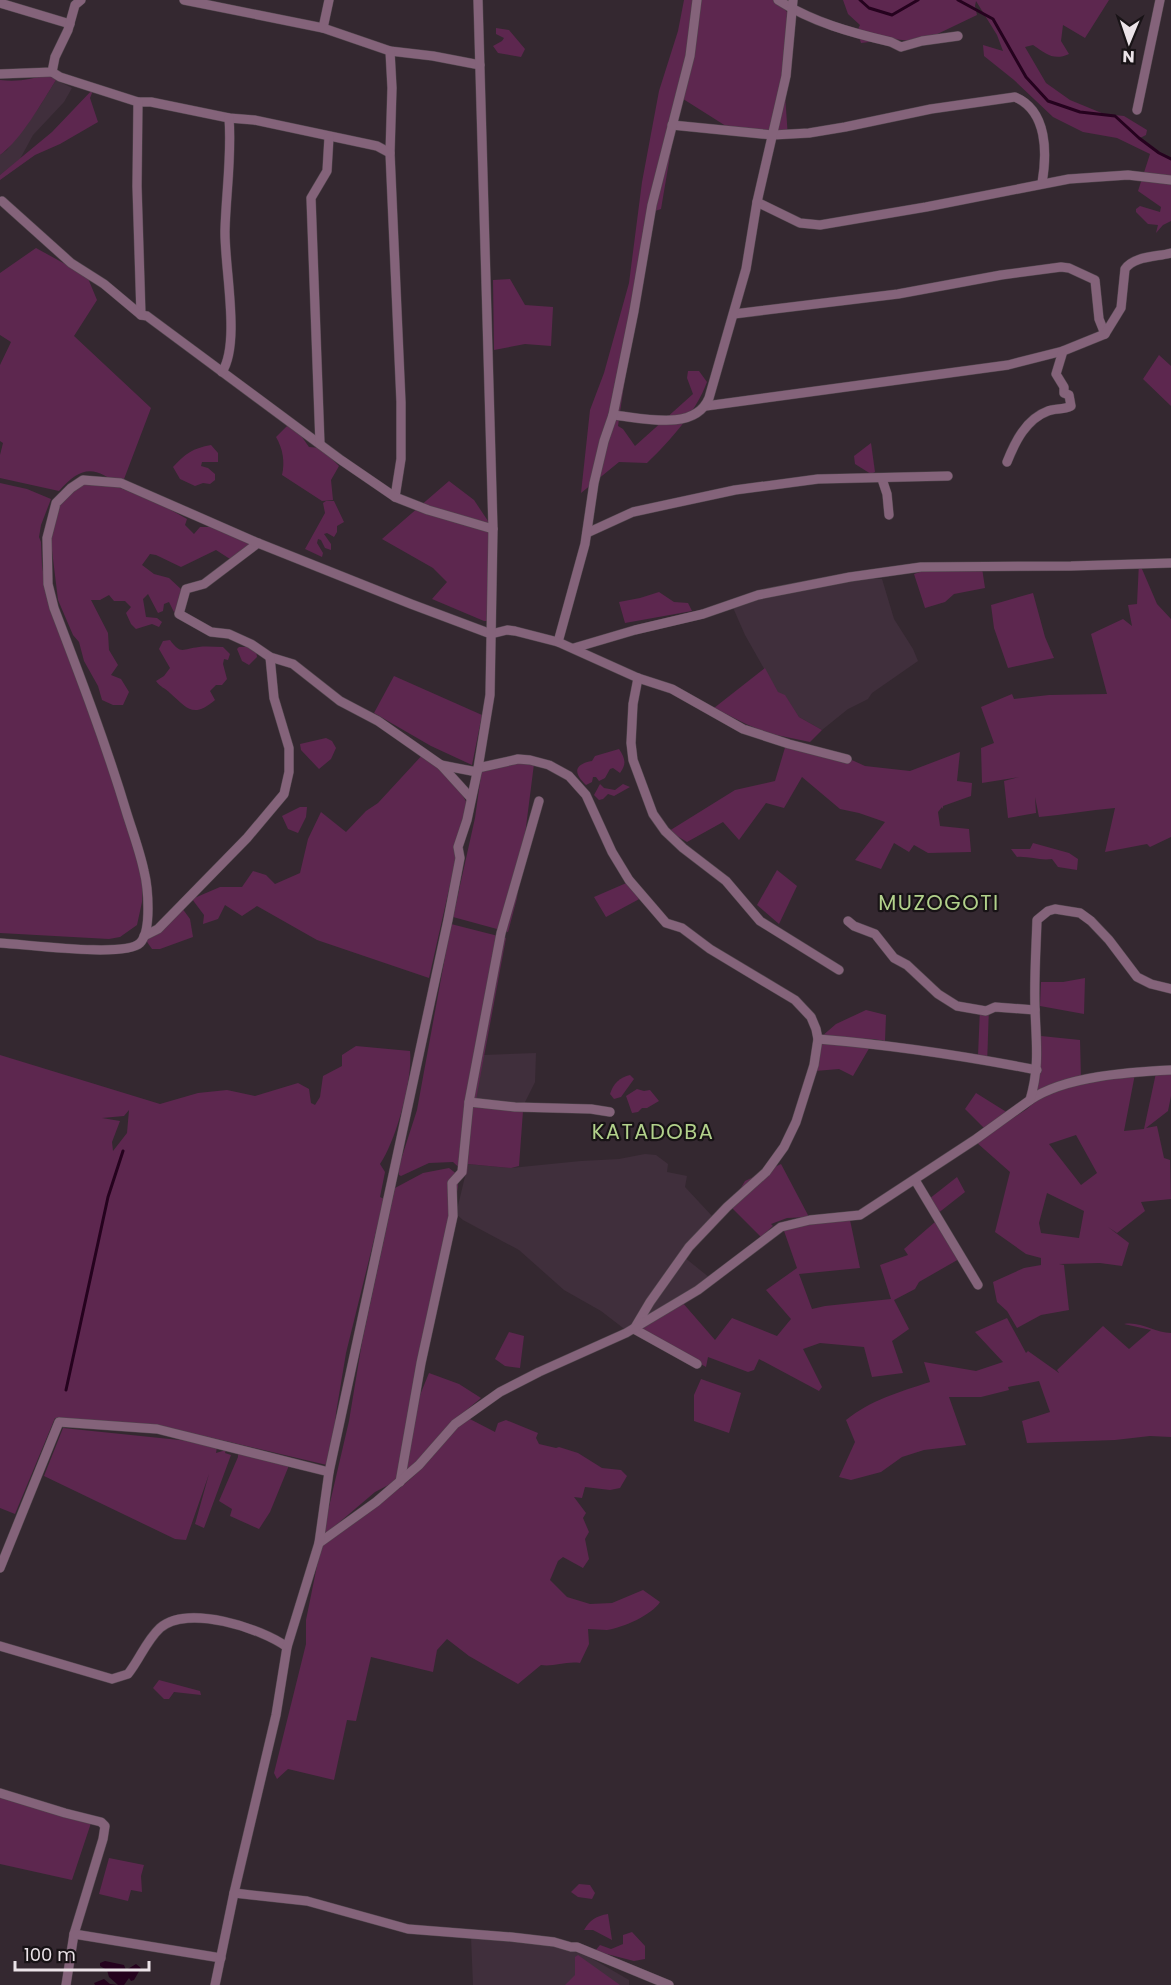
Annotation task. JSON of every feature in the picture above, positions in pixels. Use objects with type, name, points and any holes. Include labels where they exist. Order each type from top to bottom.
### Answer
[{"type":"street","points":[[52,72],[55,57],[70,24],[75,5],[81,0]]},
{"type":"street","points":[[184,0],[323,28],[390,51],[480,65]]},
{"type":"street","points":[[323,28],[329,0]]},
{"type":"street","points":[[215,1985],[276,1715],[287,1647],[319,1543],[329,1472],[409,1107],[460,858],[458,847],[467,820],[478,770],[490,695],[493,529],[478,0]]},
{"type":"street","points":[[558,642],[586,533],[604,441],[613,415],[634,311],[651,205],[690,56],[698,0]]},
{"type":"street","points":[[778,0],[837,28],[891,42],[901,47],[922,41],[958,36]]},
{"type":"street","points":[[1137,110],[1160,0]]},
{"type":"street","points":[[0,3],[70,24]]},
{"type":"street","points":[[613,415],[669,420],[698,414],[706,406],[746,269],[757,202],[786,75],[792,5]]},
{"type":"street","points":[[390,51],[392,88],[390,153],[401,402],[401,459],[395,497]]},
{"type":"street","points":[[0,74],[52,72],[60,77],[138,102],[151,102],[229,118],[254,120],[377,146],[390,153]]},
{"type":"street","points":[[672,124],[773,135],[822,131],[931,109],[1015,98],[1034,112],[1041,125],[1045,152],[1042,183]]},
{"type":"street","points":[[138,102],[137,186],[141,315]]},
{"type":"street","points":[[222,372],[228,360],[230,332],[225,232],[231,136],[229,118]]},
{"type":"street","points":[[320,444],[311,198],[327,171],[329,137]]},
{"type":"street","points":[[757,202],[800,223],[820,225],[1079,178],[1128,175],[1171,180]]},
{"type":"street","points":[[2,201],[71,263],[104,284],[141,315],[147,316],[395,497],[428,510],[493,529]]},
{"type":"street","points":[[706,406],[1008,365],[1062,351],[1105,334],[1121,308],[1127,265],[1138,260],[1171,253]]},
{"type":"street","points":[[734,314],[898,294],[1061,267],[1069,268],[1095,280],[1099,319],[1105,334]]},
{"type":"street","points":[[1007,462],[1016,440],[1032,420],[1047,411],[1067,408],[1071,405],[1069,395],[1064,393],[1064,387],[1056,374],[1062,351]]},
{"type":"street","points":[[586,533],[633,512],[724,492],[797,481],[948,476]]},
{"type":"street","points":[[882,478],[887,494],[889,515]]},
{"type":"street","points":[[144,936],[147,906],[144,870],[107,747],[54,608],[48,584],[47,538],[56,503],[83,480],[121,483],[258,543],[491,634],[515,630],[558,642],[638,678],[672,689],[743,729],[847,759]]},
{"type":"street","points":[[258,543],[204,584],[186,589],[179,614],[211,632],[229,634],[251,644],[270,657],[293,664],[340,701],[378,721],[441,765],[471,798]]},
{"type":"street","points":[[574,648],[635,630],[703,614],[758,595],[909,568],[944,565],[1071,566],[1171,563]]},
{"type":"street","points":[[0,943],[112,951],[135,946],[144,936],[158,929],[247,838],[284,794],[289,772],[289,748],[274,698],[270,657]]},
{"type":"street","points":[[638,678],[633,704],[631,743],[633,760],[653,814],[665,831],[683,848],[726,881],[760,921],[839,970]]},
{"type":"street","points":[[441,765],[478,770],[518,759],[530,760],[549,765],[568,776],[586,795],[612,852],[629,880],[666,923],[682,928],[710,949],[795,1000],[811,1017],[819,1039],[814,1065],[796,1122],[784,1147],[766,1172],[689,1247],[634,1329]]},
{"type":"street","points":[[399,1482],[421,1363],[453,1216],[452,1183],[462,1172],[469,1102],[501,933],[539,801]]},
{"type":"street","points":[[1030,1100],[1037,1074],[1035,1010],[1037,920],[1048,911],[1071,910],[1086,917],[1109,940],[1137,977],[1150,984],[1171,989]]},
{"type":"street","points":[[848,921],[854,926],[875,934],[894,958],[907,965],[938,994],[957,1006],[986,1011],[995,1007],[1035,1010]]},
{"type":"street","points":[[819,1039],[958,1055],[1037,1074],[1062,1086]]},
{"type":"street","points":[[319,1543],[376,1502],[419,1466],[455,1424],[500,1392],[634,1329],[698,1290],[781,1227],[810,1220],[858,1216],[915,1180],[1043,1092],[1116,1074],[1171,1070]]},
{"type":"street","points":[[469,1102],[610,1112]]},
{"type":"street","points":[[915,1180],[978,1285]]},
{"type":"street","points":[[634,1329],[698,1364]]},
{"type":"street","points":[[0,1568],[59,1422],[157,1430],[329,1472]]},
{"type":"street","points":[[0,1646],[112,1679],[128,1674],[147,1641],[162,1626],[185,1618],[201,1618],[247,1628],[275,1638],[287,1647]]},
{"type":"street","points":[[0,1793],[101,1822],[105,1826],[74,1934],[66,1985]]},
{"type":"street","points":[[234,1893],[308,1901],[408,1929],[511,1937],[577,1947],[669,1985]]},
{"type":"street","points":[[74,1934],[220,1958]]},
{"type":"shaded area","points":[[684,0],[777,0],[787,12],[785,94],[788,138],[737,133],[680,97],[661,209],[649,213],[618,426],[623,429],[635,446],[693,394],[687,378],[688,371],[699,371],[707,382],[682,426],[647,463],[619,462],[581,493],[590,410],[604,373],[629,283],[642,182],[659,91],[678,31]]},
{"type":"shaded area","points":[[843,0],[1109,0],[1085,38],[1063,25],[1061,41],[1069,54],[1054,57],[1033,45],[1025,47],[1046,83],[1070,100],[1104,114],[1124,116],[1147,130],[1146,135],[1140,138],[1159,153],[1171,158],[1171,221],[1163,225],[1156,233],[1158,225],[1148,224],[1136,212],[1140,206],[1160,212],[1161,207],[1138,191],[1150,154],[1117,138],[1083,132],[1053,117],[1014,80],[984,56],[983,45],[1003,51],[997,35],[976,1],[977,15],[929,38],[861,43],[857,31],[860,25],[848,14]]},
{"type":"shaded area","points":[[496,28],[509,30],[525,49],[521,57],[498,53],[493,46],[504,38],[496,34]]},
{"type":"shaded area","points":[[49,72],[56,80],[16,140],[0,155],[0,80],[25,80]]},
{"type":"shaded area","points":[[56,80],[72,88],[64,102],[33,135],[20,159],[0,175],[0,155],[7,150],[38,109]]},
{"type":"shaded area","points":[[94,88],[90,98],[98,122],[60,144],[35,155],[0,180],[0,175],[52,132]]},
{"type":"shaded area","points":[[36,248],[87,276],[97,300],[74,336],[151,408],[121,487],[104,475],[89,471],[75,476],[59,491],[0,478],[0,455],[3,443],[0,441],[0,365],[11,342],[0,335],[0,273]]},
{"type":"shaded area","points":[[510,279],[525,305],[553,307],[551,346],[525,344],[494,350],[493,280]]},
{"type":"shaded area","points":[[1159,355],[1171,366],[1171,406],[1143,379]]},
{"type":"shaded area","points":[[289,424],[297,430],[309,447],[321,448],[339,466],[331,480],[333,500],[322,501],[282,475],[283,456],[276,437]]},
{"type":"shaded area","points":[[871,443],[875,472],[871,474],[855,464],[854,456]]},
{"type":"shaded area","points":[[211,445],[218,453],[218,462],[202,462],[201,466],[215,474],[215,480],[210,484],[203,483],[195,486],[180,479],[173,467],[181,458],[199,448]]},
{"type":"shaded area","points":[[89,481],[115,486],[157,502],[187,519],[185,525],[194,534],[200,527],[212,527],[253,541],[230,559],[216,550],[181,567],[150,554],[142,565],[154,574],[169,578],[182,590],[175,614],[169,602],[164,604],[163,611],[158,613],[148,594],[143,599],[146,617],[157,618],[162,622],[159,627],[152,624],[136,629],[126,613],[131,607],[125,601],[114,601],[109,595],[100,600],[91,600],[108,633],[109,650],[118,665],[111,675],[121,679],[129,692],[123,705],[113,705],[102,700],[98,686],[84,661],[79,642],[73,635],[58,600],[50,534],[61,500]]},
{"type":"shaded area","points":[[449,481],[474,500],[490,524],[489,621],[484,621],[432,599],[447,582],[433,568],[382,539]]},
{"type":"shaded area","points":[[0,483],[27,489],[51,499],[39,537],[47,595],[101,732],[143,882],[137,925],[120,937],[109,939],[0,933]]},
{"type":"shaded area","points":[[334,501],[344,522],[337,526],[334,537],[327,533],[324,534],[331,544],[331,550],[325,548],[318,539],[317,543],[323,553],[322,557],[305,549],[325,513],[323,503]]},
{"type":"shaded area","points":[[1139,562],[1157,604],[1171,619],[1171,837],[1150,847],[1147,844],[1105,852],[1115,808],[1039,817],[1035,797],[1036,813],[1008,818],[1004,781],[1019,777],[982,783],[981,748],[994,743],[981,707],[1012,694],[1014,699],[1049,695],[1107,694],[1091,634],[1123,619],[1132,626],[1128,605],[1137,604]]},
{"type":"shaded area","points":[[937,566],[982,568],[985,588],[954,594],[945,602],[925,608],[914,574]]},
{"type":"shaded area","points":[[858,578],[882,579],[894,619],[918,661],[872,693],[868,699],[848,709],[822,730],[799,717],[785,696],[778,693],[745,635],[731,603]]},
{"type":"shaded area","points":[[659,592],[674,602],[688,603],[692,611],[625,623],[619,602]]},
{"type":"shaded area","points":[[1033,593],[1045,637],[1054,658],[1008,668],[994,628],[991,605]]},
{"type":"shaded area","points":[[170,640],[180,649],[223,647],[230,654],[228,660],[224,659],[223,664],[227,679],[222,685],[216,685],[210,691],[215,700],[207,706],[196,710],[186,707],[156,681],[170,668],[159,649],[163,641]]},
{"type":"shaded area","points":[[239,647],[256,650],[257,657],[249,665],[242,661],[237,649]]},
{"type":"shaded area","points":[[765,668],[778,692],[785,695],[799,717],[822,730],[810,742],[767,733],[714,708]]},
{"type":"shaded area","points":[[394,676],[482,715],[472,765],[431,746],[374,713]]},
{"type":"shaded area","points":[[326,738],[332,741],[336,748],[331,759],[319,769],[301,750],[300,744]]},
{"type":"shaded area","points":[[787,741],[843,756],[865,766],[910,771],[960,752],[957,781],[972,783],[971,796],[943,806],[943,809],[942,807],[938,812],[940,826],[969,829],[971,852],[928,853],[914,845],[909,852],[894,843],[881,869],[855,860],[885,822],[840,809],[802,777],[784,808],[766,803],[739,840],[723,822],[687,842],[669,831],[735,790],[775,781]]},
{"type":"shaded area","points":[[619,749],[624,761],[624,767],[620,773],[613,768],[605,778],[599,781],[593,777],[592,782],[586,785],[582,781],[577,770],[582,764],[592,761],[595,756]]},
{"type":"shaded area","points":[[425,752],[458,787],[468,805],[429,978],[317,940],[257,906],[242,916],[225,905],[218,919],[203,924],[204,915],[192,899],[220,887],[242,887],[253,871],[266,875],[275,884],[300,873],[308,839],[321,812],[346,832],[366,811],[378,803]]},
{"type":"shaded area","points":[[517,755],[535,756],[517,898],[508,932],[453,917],[475,818],[482,768]]},
{"type":"shaded area","points":[[600,784],[604,788],[615,790],[623,784],[630,787],[614,796],[608,794],[599,800],[594,795]]},
{"type":"shaded area","points":[[300,807],[307,807],[306,817],[298,833],[288,829],[282,816]]},
{"type":"shaded area","points":[[1033,843],[1069,853],[1078,859],[1077,870],[1058,867],[1052,859],[1017,857],[1011,849],[1030,849]]},
{"type":"shaded area","points":[[777,870],[797,886],[779,924],[757,905]]},
{"type":"shaded area","points":[[631,881],[643,897],[606,917],[594,897]]},
{"type":"shaded area","points":[[179,904],[190,919],[193,937],[160,949],[152,949],[145,939]]},
{"type":"shaded area","points":[[451,924],[506,938],[475,1105],[523,1111],[519,1166],[511,1168],[468,1164],[467,1175],[453,1162],[429,1163],[401,1176],[398,1169],[417,1110]]},
{"type":"shaded area","points":[[1085,978],[1084,1014],[1040,1006],[1041,982],[1063,982]]},
{"type":"shaded area","points":[[989,1006],[987,1066],[978,1056],[980,1008]]},
{"type":"shaded area","points":[[866,1010],[886,1015],[885,1041],[821,1037],[836,1024]]},
{"type":"shaded area","points":[[1041,1036],[1080,1040],[1081,1079],[1035,1096],[1040,1067]]},
{"type":"shaded area","points":[[821,1042],[871,1045],[853,1076],[839,1069],[815,1071]]},
{"type":"shaded area","points":[[356,1046],[410,1051],[410,1063],[406,1093],[397,1126],[380,1164],[385,1172],[380,1197],[384,1199],[346,1353],[336,1413],[331,1466],[174,1429],[55,1418],[15,1514],[0,1508],[0,1055],[160,1104],[198,1093],[227,1090],[255,1096],[298,1083],[309,1089],[311,1103],[315,1105],[320,1097],[323,1076],[342,1066],[342,1055]],"holes":[[[129,1110],[127,1133],[113,1151],[112,1142],[120,1121],[102,1118],[124,1116]]]},
{"type":"shaded area","points":[[536,1053],[535,1082],[523,1106],[475,1100],[484,1055]]},
{"type":"shaded area","points":[[1156,1073],[1171,1073],[1171,1096],[1168,1111],[1146,1128],[1157,1126],[1164,1158],[1170,1160],[1171,1199],[1141,1202],[1145,1211],[1117,1233],[1108,1227],[1129,1243],[1122,1266],[1100,1263],[1059,1264],[1064,1265],[1069,1310],[1041,1315],[1017,1328],[1007,1311],[997,1302],[993,1282],[1024,1268],[1041,1265],[1041,1258],[1026,1254],[995,1232],[1010,1172],[976,1142],[1027,1109],[1045,1092],[1128,1074],[1135,1074],[1124,1131],[1144,1129]],"holes":[[[1076,1135],[1097,1173],[1081,1185],[1049,1144]],[[1047,1193],[1084,1211],[1079,1238],[1041,1233],[1039,1223]]]},
{"type":"shaded area","points":[[630,1075],[634,1079],[621,1097],[614,1099],[610,1094],[613,1087],[620,1079]]},
{"type":"shaded area","points":[[637,1089],[650,1090],[659,1101],[632,1113],[626,1096]]},
{"type":"shaded area","points":[[976,1093],[1008,1113],[985,1129],[965,1109]]},
{"type":"shaded area","points":[[645,1154],[656,1155],[668,1164],[667,1172],[687,1176],[685,1187],[712,1216],[679,1253],[710,1278],[627,1331],[601,1311],[564,1290],[519,1250],[456,1214],[468,1164],[511,1168],[619,1159]]},
{"type":"shaded area","points":[[781,1164],[809,1217],[787,1218],[771,1224],[773,1226],[761,1237],[730,1206],[745,1181]]},
{"type":"shaded area","points":[[449,1168],[458,1175],[458,1187],[398,1480],[375,1492],[322,1537],[349,1421],[362,1342],[395,1188],[423,1173]]},
{"type":"shaded area","points":[[957,1177],[965,1192],[937,1214],[929,1199]]},
{"type":"shaded area","points":[[850,1220],[860,1268],[799,1274],[812,1309],[891,1299],[880,1265],[908,1255],[904,1249],[935,1222],[959,1259],[919,1282],[915,1289],[894,1300],[909,1329],[892,1341],[903,1373],[872,1377],[864,1347],[820,1343],[803,1349],[822,1387],[819,1391],[759,1359],[754,1370],[748,1372],[708,1357],[706,1367],[638,1328],[682,1302],[715,1340],[732,1318],[777,1336],[791,1319],[766,1290],[797,1268],[783,1228],[812,1221]]},
{"type":"shaded area","points":[[1007,1318],[1026,1353],[1028,1351],[1059,1373],[1057,1370],[1103,1326],[1129,1349],[1151,1330],[1124,1324],[1136,1324],[1171,1333],[1171,1437],[1150,1436],[1115,1440],[1027,1443],[1022,1421],[1050,1412],[1039,1381],[1008,1387],[1009,1390],[981,1397],[949,1397],[966,1445],[924,1450],[902,1457],[881,1472],[851,1480],[839,1477],[855,1442],[846,1420],[875,1402],[930,1382],[924,1362],[976,1371],[1003,1362],[975,1332]]},
{"type":"shaded area","points":[[509,1332],[524,1336],[520,1368],[505,1366],[495,1359]]},
{"type":"shaded area","points":[[429,1373],[459,1384],[481,1398],[452,1422],[403,1476],[420,1395]]},
{"type":"shaded area","points":[[701,1379],[741,1393],[729,1433],[694,1421],[694,1395]]},
{"type":"shaded area","points":[[466,1417],[495,1432],[498,1423],[506,1420],[538,1433],[536,1438],[539,1444],[578,1453],[602,1468],[621,1470],[627,1476],[620,1488],[610,1490],[585,1487],[582,1498],[574,1497],[586,1513],[583,1518],[589,1532],[585,1539],[589,1559],[583,1568],[563,1557],[558,1561],[550,1580],[567,1597],[590,1604],[612,1603],[643,1590],[660,1602],[644,1616],[620,1627],[607,1630],[588,1629],[589,1644],[580,1663],[541,1665],[518,1684],[469,1656],[447,1639],[437,1650],[433,1672],[371,1657],[356,1721],[347,1720],[334,1780],[288,1769],[277,1779],[274,1773],[306,1644],[306,1620],[321,1546],[390,1496],[416,1474]]},
{"type":"shaded area","points":[[63,1428],[199,1442],[217,1447],[216,1453],[226,1450],[225,1453],[231,1455],[204,1528],[195,1524],[209,1474],[186,1540],[175,1539],[44,1476]]},
{"type":"shaded area","points":[[238,1453],[290,1463],[270,1512],[259,1529],[230,1516],[232,1509],[219,1501]]},
{"type":"shaded area","points":[[159,1680],[200,1691],[201,1695],[174,1692],[169,1699],[164,1699],[153,1688]]},
{"type":"shaded area","points":[[0,1794],[91,1823],[72,1880],[0,1864]]},
{"type":"shaded area","points":[[109,1858],[144,1865],[141,1876],[142,1892],[131,1890],[128,1901],[99,1894]]},
{"type":"shaded area","points":[[579,1884],[590,1885],[595,1893],[592,1899],[578,1897],[571,1892]]},
{"type":"shaded area","points":[[608,1914],[612,1940],[593,1930],[584,1930],[594,1919]]},
{"type":"shaded area","points":[[632,1932],[645,1946],[645,1959],[634,1961],[595,1951],[600,1945],[611,1949],[623,1944],[623,1935]]},
{"type":"shaded area","points":[[471,1937],[572,1947],[629,1980],[629,1985],[473,1985]]},
{"type":"shaded area","points":[[578,1955],[620,1985],[565,1985],[575,1975],[575,1957]]},
{"type":"shaded area","points":[[105,1961],[124,1965],[126,1970],[136,1964],[141,1968],[134,1980],[131,1981],[129,1978],[124,1985],[118,1985],[109,1977],[107,1970],[100,1966],[100,1963]]},
{"type":"shaded area","points":[[104,1979],[110,1984],[118,1985],[95,1985],[94,1983]]},
{"type":"waterway","points":[[860,0],[869,8],[892,15],[918,0]]},
{"type":"waterway","points":[[958,0],[993,19],[1026,77],[1048,101],[1080,112],[1115,116],[1139,138],[1171,159]]},
{"type":"waterway","points":[[66,1390],[108,1197],[123,1151]]},
{"type":"district","name":"MUZOGOTI","points":[[939,902]]},
{"type":"district","name":"KATADOBA","points":[[653,1131]]}]
